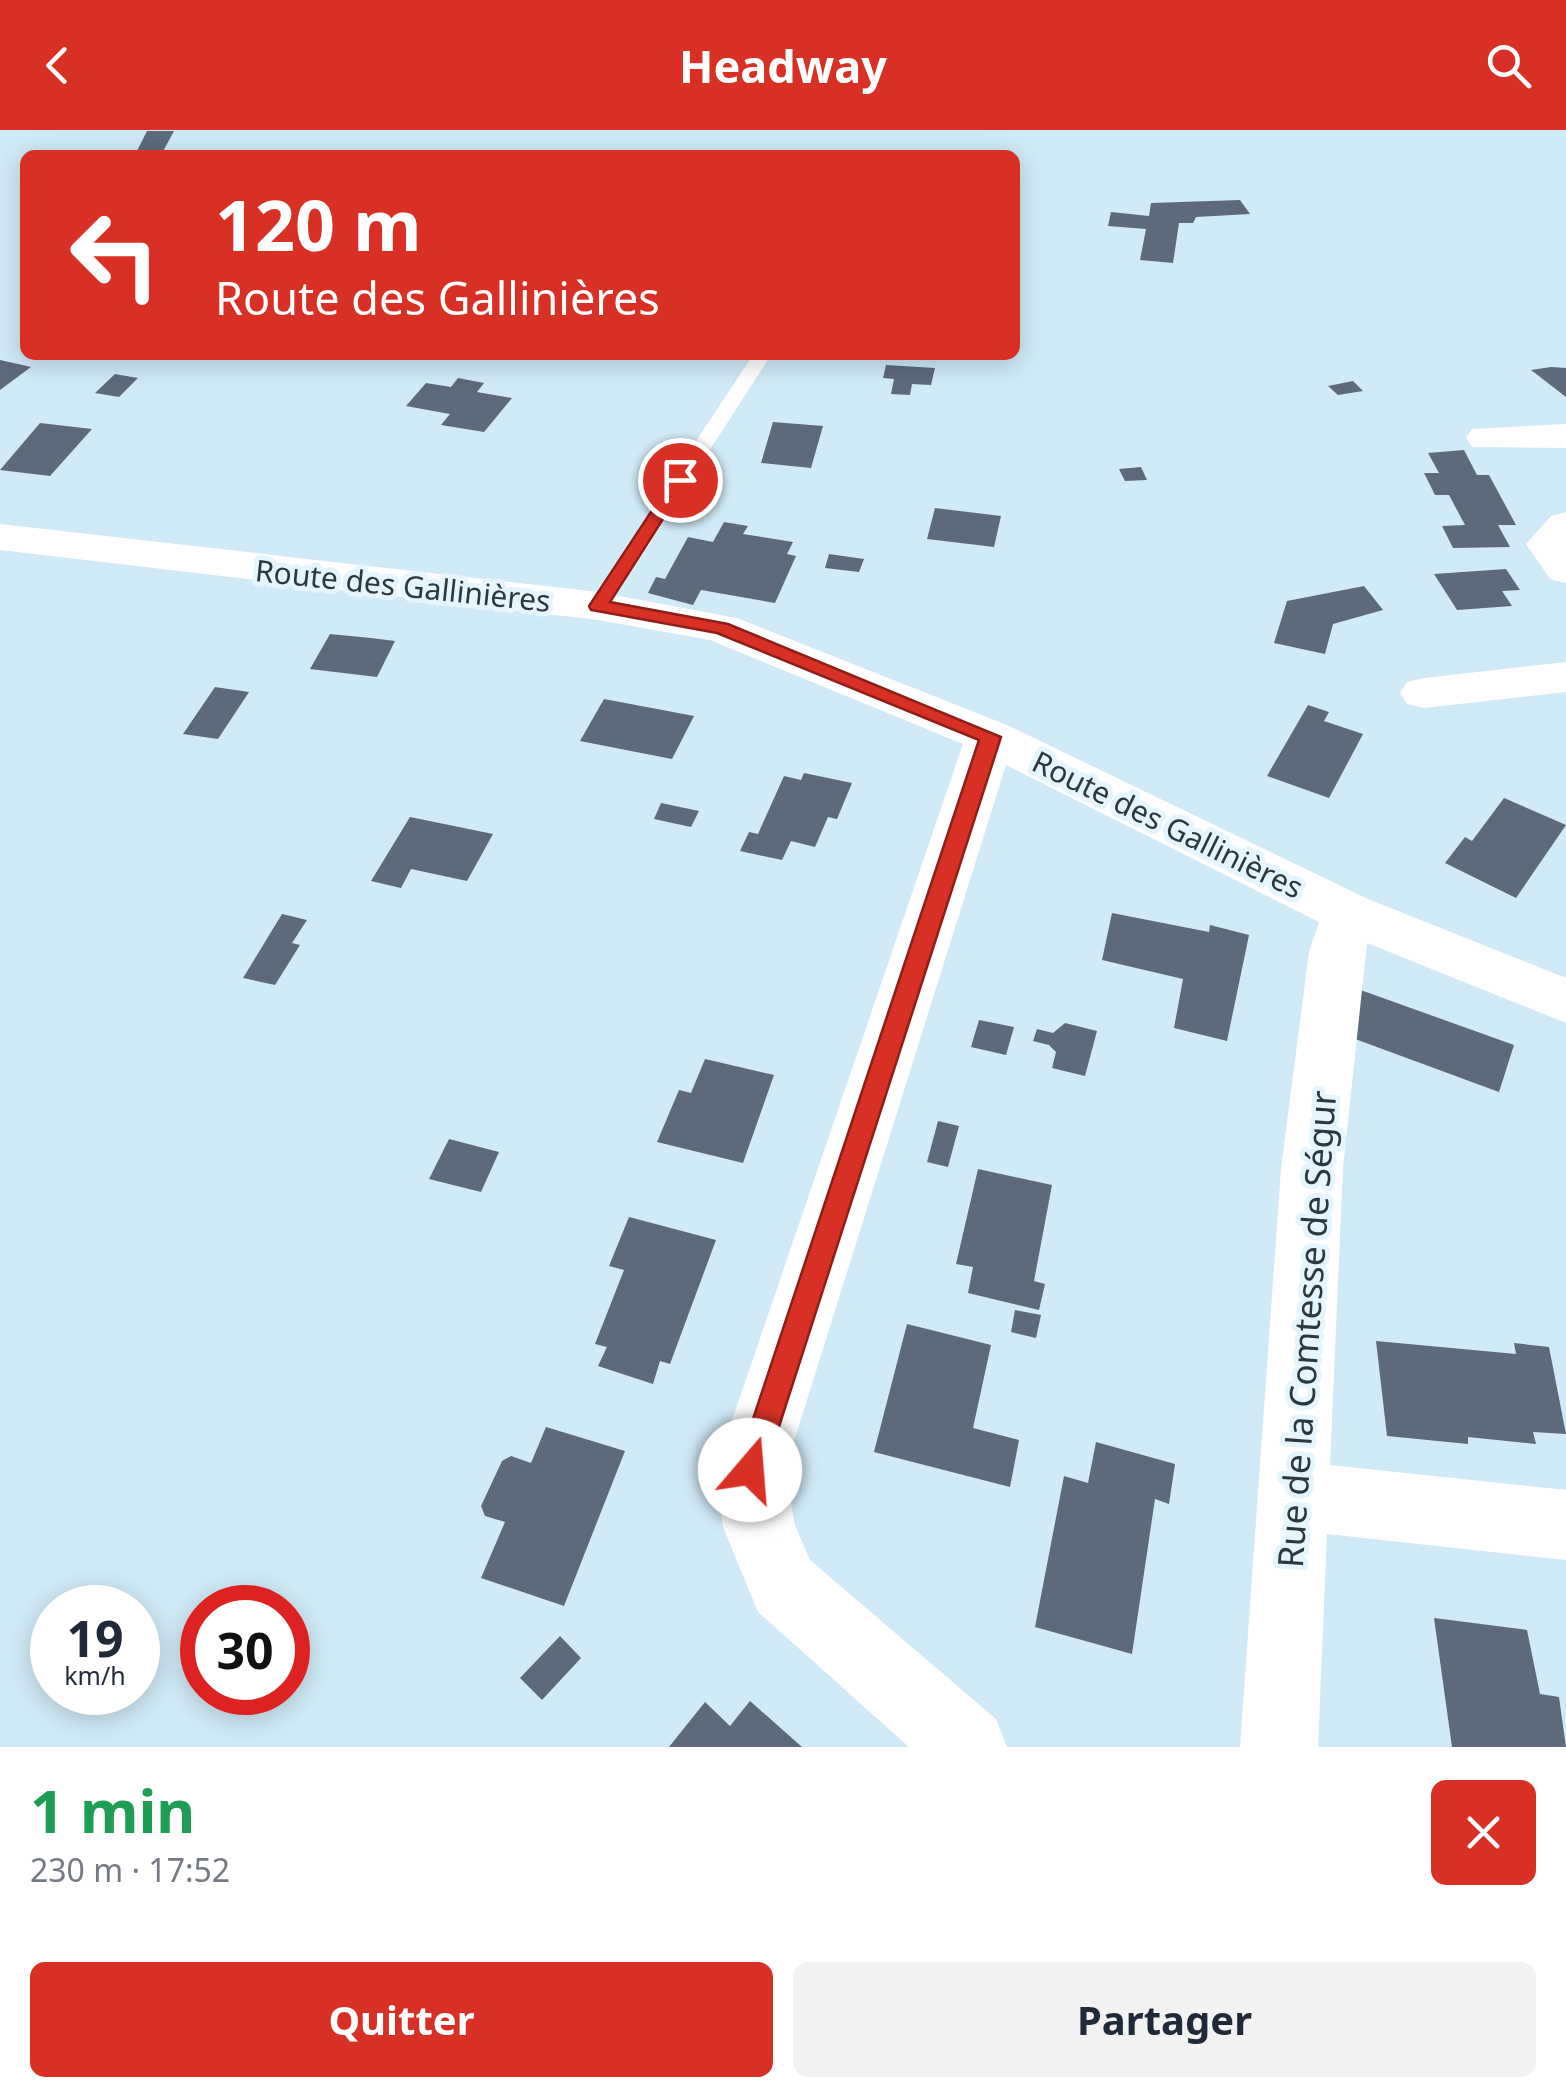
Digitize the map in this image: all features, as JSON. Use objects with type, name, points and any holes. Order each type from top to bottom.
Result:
[{"type":"street","points":[[1486,438],[1566,436]]},
{"type":"street","points":[[1566,525],[1548,544],[1566,570]]},
{"type":"street","name":"Route des Gallinières","points":[[0,537],[346,580],[598,606],[721,628],[990,737],[1350,912],[1566,1000]]},
{"type":"street","points":[[1424,693],[1566,676]]},
{"type":"street","points":[[968,1747],[784,1586],[759,1527],[750,1470],[990,737]]},
{"type":"street","name":"Rue de la Comtesse de Ségur","points":[[1280,1747],[1312,1168],[1337,952],[1350,912]]},
{"type":"street","points":[[1295,1496],[1566,1525]]},
{"type":"lane","points":[[598,606],[759,360]]},
{"type":"building","points":[[147,131],[174,131],[164,150],[138,150]]},
{"type":"building","points":[[1240,200],[1250,214],[1196,217],[1193,223],[1179,223],[1173,263],[1140,260],[1146,229],[1108,226],[1111,212],[1149,216],[1151,203]]},
{"type":"building","points":[[0,360],[31,367],[0,390]]},
{"type":"building","points":[[886,365],[935,368],[931,385],[912,384],[910,395],[891,394],[894,379],[883,378]]},
{"type":"building","points":[[1566,368],[1566,397],[1531,370]]},
{"type":"building","points":[[115,374],[138,378],[119,397],[95,393]]},
{"type":"building","points":[[458,378],[484,383],[477,392],[512,398],[484,432],[441,425],[450,414],[406,406],[426,383],[451,387]]},
{"type":"building","points":[[1353,381],[1363,391],[1338,395],[1328,386]]},
{"type":"building","points":[[773,422],[823,426],[811,468],[761,463]]},
{"type":"building","points":[[40,423],[92,429],[50,476],[0,470]]},
{"type":"building","points":[[1464,450],[1477,475],[1489,475],[1516,525],[1498,525],[1510,547],[1453,548],[1442,526],[1465,525],[1449,495],[1435,495],[1424,473],[1439,473],[1428,453]]},
{"type":"building","points":[[1141,467],[1147,480],[1125,481],[1119,469]]},
{"type":"building","points":[[935,508],[1001,516],[994,547],[927,539]]},
{"type":"building","points":[[724,522],[748,526],[743,534],[793,542],[787,554],[796,556],[775,603],[701,590],[693,605],[648,593],[656,577],[665,579],[688,537],[713,542]]},
{"type":"building","points":[[829,554],[864,559],[859,572],[825,568]]},
{"type":"building","points":[[1506,569],[1520,590],[1502,591],[1512,606],[1457,610],[1434,574]]},
{"type":"building","points":[[1364,586],[1383,610],[1333,624],[1325,654],[1274,643],[1287,601]]},
{"type":"building","points":[[330,634],[395,641],[377,677],[310,669]]},
{"type":"building","points":[[215,687],[249,692],[218,739],[183,734]]},
{"type":"building","points":[[604,699],[694,716],[672,759],[580,741]]},
{"type":"building","points":[[1308,705],[1329,712],[1324,721],[1363,734],[1329,798],[1267,776]]},
{"type":"building","points":[[804,773],[852,783],[837,819],[828,817],[815,847],[791,841],[782,860],[740,851],[749,832],[758,834],[784,776],[801,780]]},
{"type":"building","points":[[1504,798],[1566,825],[1516,898],[1445,863],[1465,837],[1472,841]]},
{"type":"building","points":[[661,803],[699,811],[691,827],[654,819]]},
{"type":"building","points":[[410,817],[493,834],[467,881],[411,869],[401,888],[371,881]]},
{"type":"building","points":[[1112,913],[1209,932],[1210,925],[1249,935],[1227,1041],[1174,1028],[1183,979],[1102,960]]},
{"type":"building","points":[[282,914],[307,920],[292,943],[300,945],[275,985],[243,978]]},
{"type":"building","points":[[1355,988],[1514,1045],[1499,1092],[1347,1036]]},
{"type":"building","points":[[979,1020],[1014,1027],[1006,1055],[971,1047]]},
{"type":"building","points":[[1065,1023],[1097,1031],[1085,1076],[1052,1068],[1056,1052],[1049,1045],[1033,1041],[1037,1029],[1053,1033]]},
{"type":"building","points":[[705,1059],[774,1075],[743,1163],[657,1142],[679,1090],[691,1093]]},
{"type":"building","points":[[938,1121],[959,1126],[948,1167],[927,1162]]},
{"type":"building","points":[[449,1139],[499,1152],[481,1192],[429,1179]]},
{"type":"building","points":[[978,1169],[1052,1185],[1034,1281],[1045,1284],[1039,1310],[968,1293],[973,1267],[956,1264]]},
{"type":"building","points":[[629,1217],[716,1240],[670,1364],[660,1361],[653,1384],[598,1366],[607,1347],[595,1344],[624,1270],[609,1266]]},
{"type":"building","points":[[1015,1310],[1041,1315],[1036,1338],[1011,1332]]},
{"type":"building","points":[[907,1324],[991,1345],[973,1428],[1019,1440],[1010,1487],[874,1452]]},
{"type":"building","points":[[1376,1341],[1516,1354],[1514,1343],[1549,1347],[1566,1434],[1533,1432],[1536,1444],[1468,1437],[1468,1444],[1387,1436]]},
{"type":"building","points":[[546,1427],[625,1451],[564,1606],[481,1578],[505,1522],[485,1516],[481,1506],[502,1461],[511,1456],[531,1463]]},
{"type":"building","points":[[1096,1442],[1175,1464],[1169,1504],[1155,1499],[1132,1654],[1035,1627],[1064,1476],[1088,1483]]},
{"type":"building","points":[[1434,1618],[1527,1630],[1540,1694],[1559,1697],[1566,1747],[1452,1747]]},
{"type":"building","points":[[560,1636],[581,1658],[542,1700],[520,1678]]},
{"type":"building","points":[[750,1701],[802,1747],[669,1747],[705,1702],[730,1726]]},
{"type":"route","points":[[680,480],[598,606],[721,628],[990,737],[750,1470]]}]
